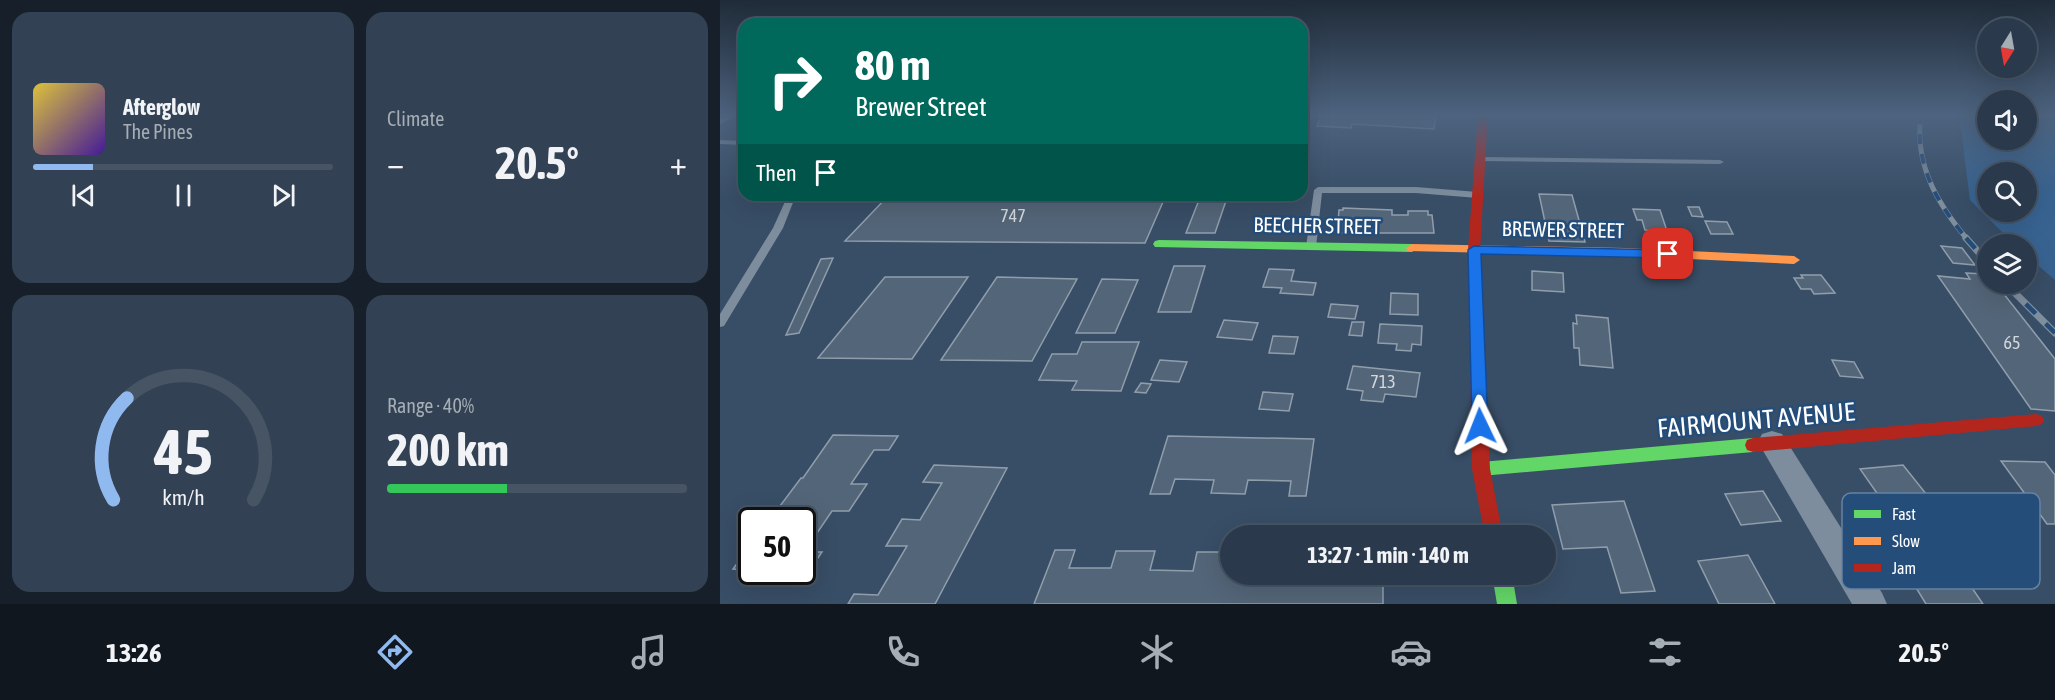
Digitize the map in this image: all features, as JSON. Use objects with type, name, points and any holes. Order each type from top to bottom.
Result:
[{"type":"street","points":[[1482,142],[1474,250],[1481,469],[1492,525]]},
{"type":"street","name":"BEECHER STREET","points":[[1159,244],[1474,250]]},
{"type":"street","name":"BREWER STREET","points":[[1474,250],[1625,252],[1794,260]]},
{"type":"street","name":"FAIRMOUNT AVENUE","points":[[1481,469],[2036,420]]},
{"type":"street","points":[[1772,442],[1842,558]]},
{"type":"street","points":[[1504,585],[1507,604]]},
{"type":"street","points":[[1861,589],[1870,604]]},
{"type":"lane","points":[[1481,159],[1720,162]]},
{"type":"lane","points":[[1311,247],[1318,190],[1416,190],[1478,195]]},
{"type":"lane","points":[[720,323],[778,228],[789,201]]},
{"type":"shaded area","points":[[1963,142],[1977,142],[1977,150],[2037,150],[2037,142],[2055,142],[2055,280],[2037,265],[2037,234],[2004,234],[1992,222],[2037,222],[2037,162],[1977,162],[1977,207],[1970,200]]},
{"type":"building","points":[[1539,194],[1572,195],[1585,242],[1549,241]]},
{"type":"building","points":[[883,201],[1163,201],[1145,243],[845,241]]},
{"type":"building","points":[[1199,201],[1226,201],[1215,233],[1186,233]]},
{"type":"building","points":[[1688,207],[1699,207],[1703,217],[1692,216]]},
{"type":"building","points":[[1343,208],[1392,210],[1392,215],[1408,215],[1408,211],[1428,211],[1428,215],[1432,215],[1434,233],[1337,233],[1339,210]]},
{"type":"building","points":[[1633,209],[1660,210],[1667,231],[1645,230],[1642,220],[1637,220]]},
{"type":"building","points":[[1705,221],[1727,222],[1733,234],[1711,234]]},
{"type":"building","points":[[1941,246],[1962,248],[1975,265],[1953,263]]},
{"type":"building","points":[[833,258],[799,333],[786,335],[821,259]]},
{"type":"building","points":[[1174,266],[1205,266],[1191,312],[1158,312]]},
{"type":"building","points":[[1269,269],[1294,270],[1291,281],[1316,283],[1313,295],[1280,293],[1282,288],[1263,287]]},
{"type":"building","points":[[1532,271],[1563,273],[1564,292],[1532,290]]},
{"type":"building","points":[[1966,273],[1977,274],[1977,294],[2004,294],[2055,359],[2055,411],[2031,409],[1938,276],[1970,279]]},
{"type":"building","points":[[1801,275],[1821,275],[1835,293],[1814,294],[1811,289],[1801,289],[1794,278],[1803,278]]},
{"type":"building","points":[[885,277],[968,277],[912,359],[818,358]]},
{"type":"building","points":[[997,277],[1077,279],[1032,361],[941,360]]},
{"type":"building","points":[[1102,279],[1138,280],[1115,333],[1076,333]]},
{"type":"building","points":[[1391,293],[1418,294],[1418,315],[1390,314]]},
{"type":"building","points":[[1331,304],[1358,306],[1355,319],[1328,317]]},
{"type":"building","points":[[1576,315],[1608,318],[1613,368],[1580,365],[1579,348],[1574,348],[1573,323],[1577,324]]},
{"type":"building","points":[[1224,320],[1258,323],[1252,340],[1217,337]]},
{"type":"building","points":[[1352,322],[1364,322],[1362,336],[1349,335]]},
{"type":"building","points":[[1380,324],[1422,326],[1421,345],[1412,344],[1411,351],[1396,350],[1397,344],[1378,343]]},
{"type":"building","points":[[1273,336],[1298,337],[1294,354],[1269,353]]},
{"type":"building","points":[[1082,342],[1139,342],[1121,391],[1072,390],[1077,381],[1039,380],[1052,354],[1077,354]]},
{"type":"building","points":[[1160,360],[1187,362],[1179,382],[1151,380]]},
{"type":"building","points":[[1832,360],[1854,362],[1863,378],[1840,376]]},
{"type":"building","points":[[1353,366],[1420,373],[1416,397],[1385,394],[1383,402],[1361,400],[1363,391],[1347,389]]},
{"type":"building","points":[[1141,383],[1151,384],[1146,393],[1135,392]]},
{"type":"building","points":[[1263,392],[1293,394],[1289,411],[1259,409]]},
{"type":"building","points":[[833,435],[898,436],[889,450],[874,450],[851,484],[867,484],[849,511],[832,511],[816,534],[816,507],[779,507]]},
{"type":"building","points":[[1168,436],[1314,439],[1306,496],[1289,496],[1291,481],[1248,480],[1245,494],[1211,493],[1214,480],[1175,479],[1170,494],[1150,494]]},
{"type":"building","points":[[2001,461],[2045,462],[2055,475],[2055,524],[2047,524],[2040,514],[2040,493],[2024,493]]},
{"type":"building","points":[[934,465],[1007,468],[935,604],[848,604],[854,594],[878,595],[907,546],[886,546],[902,519],[920,520],[942,483],[923,482]]},
{"type":"building","points":[[1903,465],[1925,493],[1877,493],[1860,469]]},
{"type":"building","points":[[1763,491],[1781,521],[1741,525],[1725,494]]},
{"type":"building","points":[[1624,501],[1655,591],[1621,593],[1607,547],[1563,549],[1552,505]]},
{"type":"building","points":[[1055,550],[1075,550],[1069,568],[1111,568],[1116,551],[1155,551],[1150,570],[1193,571],[1197,552],[1220,552],[1220,585],[1383,585],[1383,604],[1034,604]]},
{"type":"building","points":[[816,552],[822,552],[816,561]]},
{"type":"building","points":[[1748,555],[1775,604],[1719,604],[1698,561]]},
{"type":"building","points":[[1917,589],[1973,589],[1983,604],[1926,604]]},
{"type":"railway","points":[[1921,142],[1924,165],[1937,196],[1967,239]]},
{"type":"railway","points":[[1966,238],[1977,250]]},
{"type":"railway","points":[[2016,294],[2055,333]]},
{"type":"traffic: fast","points":[[1159,244],[1412,248]]},
{"type":"traffic: fast","points":[[1481,469],[1753,445]]},
{"type":"traffic: fast","points":[[1504,585],[1507,604]]},
{"type":"traffic: slow","points":[[1412,248],[1625,252],[1794,260]]},
{"type":"traffic: jam","points":[[1481,142],[1474,250],[1481,469],[1492,525]]},
{"type":"traffic: jam","points":[[1753,445],[2036,420]]},
{"type":"route","points":[[1480,426],[1474,250],[1668,254]]}]
